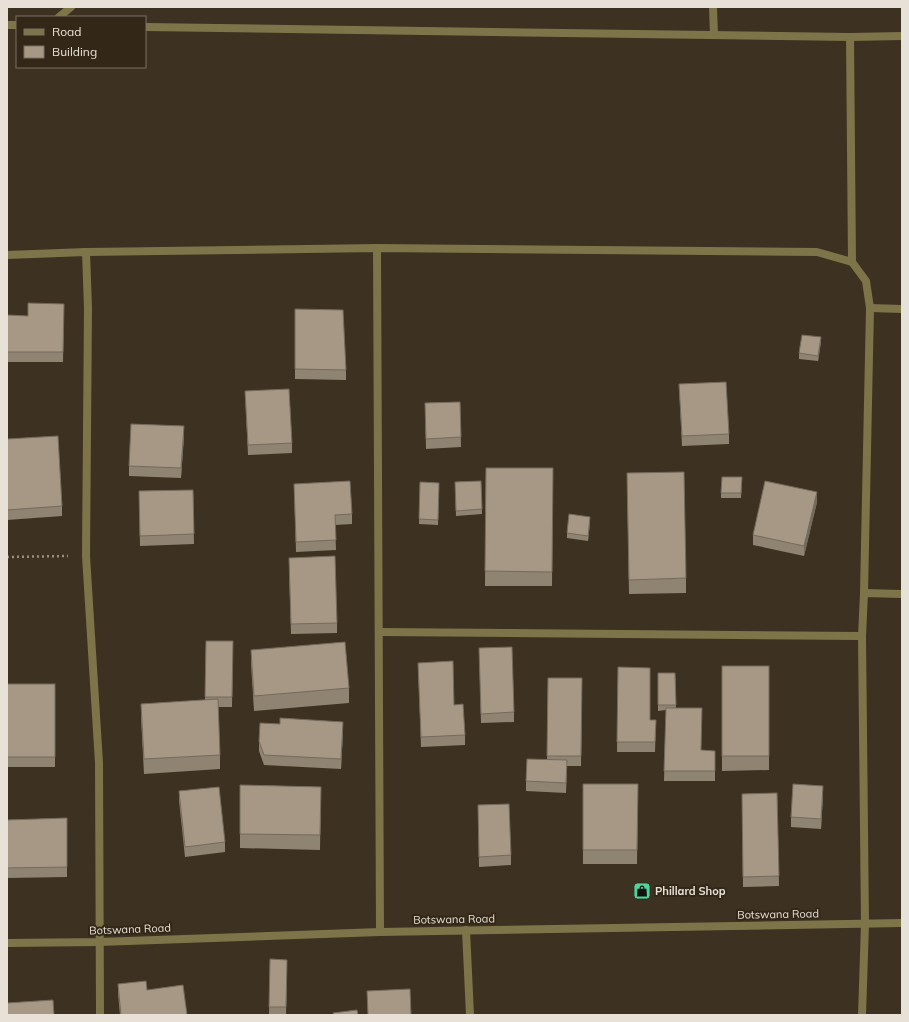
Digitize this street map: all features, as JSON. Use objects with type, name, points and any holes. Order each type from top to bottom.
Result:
[{"type":"street","points":[[60,16],[71,7]]},
{"type":"street","points":[[713,7],[714,35]]},
{"type":"street","points":[[146,27],[850,37],[902,36]]},
{"type":"street","points":[[850,37],[852,262],[866,281],[870,308],[862,636],[865,924],[862,1015]]},
{"type":"street","points":[[7,255],[86,252],[377,248],[817,252],[852,262]]},
{"type":"street","points":[[377,248],[380,932]]},
{"type":"street","points":[[86,252],[88,308],[86,556],[99,763],[100,1015]]},
{"type":"street","points":[[870,308],[902,308]]},
{"type":"street","points":[[864,593],[902,594]]},
{"type":"street","points":[[379,632],[862,636]]},
{"type":"street","name":"Botswana Road","points":[[7,943],[99,942],[466,930],[902,923]]},
{"type":"street","points":[[466,930],[470,1015]]},
{"type":"path","points":[[7,556],[86,556]]},
{"type":"building","points":[[28,303],[64,304],[63,352],[7,352],[7,315],[28,316]]},
{"type":"building","points":[[295,309],[343,310],[346,370],[295,369]]},
{"type":"building","points":[[802,335],[821,337],[818,356],[799,353]]},
{"type":"building","points":[[726,382],[729,434],[682,436],[679,384]]},
{"type":"building","points":[[289,389],[292,443],[248,445],[245,391]]},
{"type":"building","points":[[460,402],[461,437],[426,439],[425,403]]},
{"type":"building","points":[[131,424],[184,426],[181,468],[129,466]]},
{"type":"building","points":[[58,436],[62,506],[7,510],[7,439]]},
{"type":"building","points":[[486,468],[553,468],[552,572],[485,571]]},
{"type":"building","points":[[684,472],[686,578],[629,580],[627,473]]},
{"type":"building","points":[[722,477],[742,477],[741,493],[721,493]]},
{"type":"building","points":[[350,481],[352,514],[335,515],[336,540],[296,542],[294,484]]},
{"type":"building","points":[[481,481],[482,509],[456,511],[455,482]]},
{"type":"building","points":[[765,481],[817,492],[804,546],[753,535]]},
{"type":"building","points":[[420,482],[439,483],[438,520],[419,519]]},
{"type":"building","points":[[193,490],[194,534],[140,536],[139,491]]},
{"type":"building","points":[[569,514],[590,517],[588,536],[567,533]]},
{"type":"building","points":[[335,556],[337,623],[291,624],[289,558]]},
{"type":"building","points":[[206,641],[233,641],[232,697],[205,697]]},
{"type":"building","points":[[345,642],[349,688],[254,696],[251,650]]},
{"type":"building","points":[[512,647],[514,712],[481,714],[479,648]]},
{"type":"building","points":[[453,661],[454,705],[463,704],[465,735],[421,737],[418,663]]},
{"type":"building","points":[[722,666],[769,666],[769,756],[722,756]]},
{"type":"building","points":[[618,667],[650,668],[650,720],[656,720],[655,742],[617,742]]},
{"type":"building","points":[[658,673],[675,673],[676,705],[658,705]]},
{"type":"building","points":[[548,678],[582,678],[581,756],[547,756]]},
{"type":"building","points":[[7,684],[55,684],[55,757],[7,757]]},
{"type":"building","points":[[218,699],[220,755],[144,759],[141,704]]},
{"type":"building","points":[[666,708],[702,708],[701,750],[715,751],[715,771],[664,771]]},
{"type":"building","points":[[280,718],[343,722],[341,759],[264,755],[259,741],[260,723],[280,724]]},
{"type":"building","points":[[527,759],[567,760],[566,783],[526,781]]},
{"type":"building","points":[[583,784],[638,784],[637,850],[583,850]]},
{"type":"building","points":[[793,784],[823,786],[821,819],[791,817]]},
{"type":"building","points":[[240,785],[321,787],[320,835],[240,834]]},
{"type":"building","points":[[219,787],[225,842],[185,847],[179,791]]},
{"type":"building","points":[[777,793],[779,876],[743,877],[742,794]]},
{"type":"building","points":[[509,804],[511,855],[479,857],[478,805]]},
{"type":"building","points":[[67,818],[67,867],[7,868],[7,820]]},
{"type":"building","points":[[270,959],[287,960],[286,1007],[269,1007]]},
{"type":"building","points":[[146,981],[147,990],[183,985],[187,1015],[121,1015],[118,984]]},
{"type":"building","points":[[410,989],[411,1015],[368,1015],[367,991]]},
{"type":"building","points":[[53,1000],[54,1015],[7,1015],[7,1003]]},
{"type":"building","points":[[357,1010],[358,1015],[334,1015],[333,1013]]},
{"type":"place","name":"Phillard Shop","points":[[642,891]]}]
